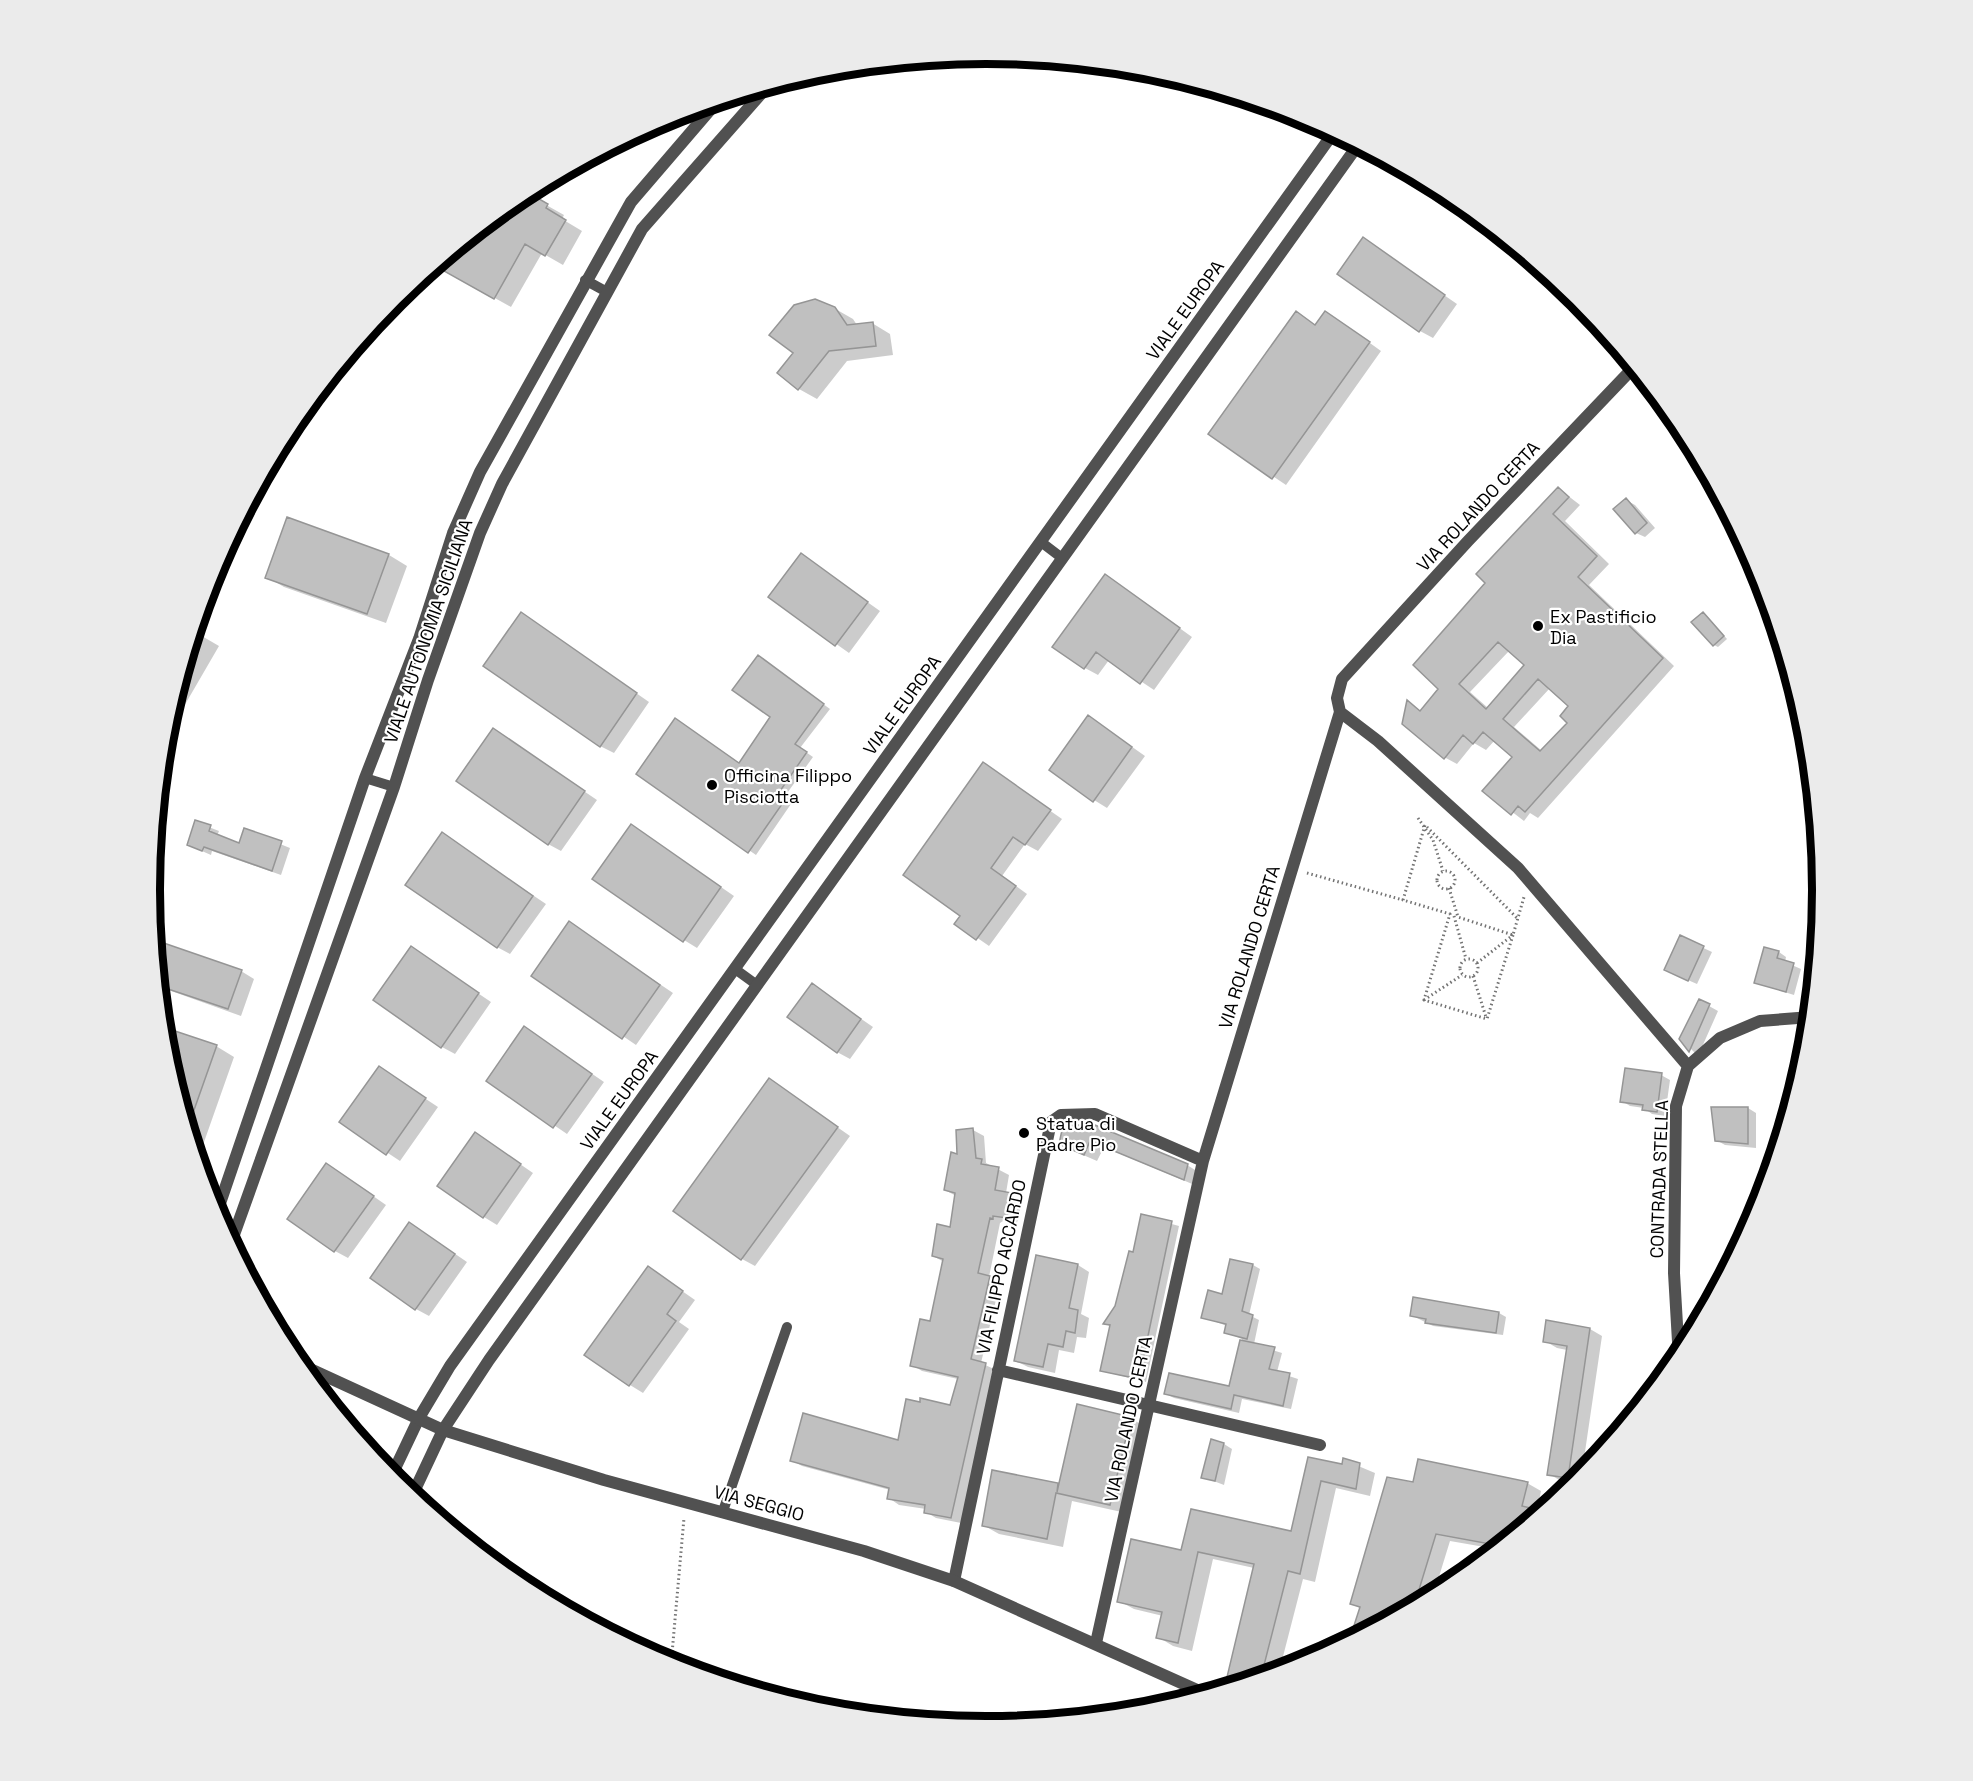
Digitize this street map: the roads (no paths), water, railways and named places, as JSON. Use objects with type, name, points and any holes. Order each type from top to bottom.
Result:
[{"type":"street","name":"VIALE AUTONOMIA SICILIANA","points":[[235,1232],[394,787],[428,680],[480,533],[502,484],[642,230],[758,97]]},
{"type":"street","name":"VIALE AUTONOMIA SICILIANA","points":[[221,1201],[365,778],[419,639],[453,533],[480,472],[630,202],[707,113]]},
{"type":"street","name":"VIALE EUROPA","points":[[395,1468],[419,1418],[450,1366],[735,969],[780,902],[821,850],[1329,139]]},
{"type":"street","points":[[416,1488],[443,1430],[496,1350],[1354,151]]},
{"type":"street","name":"VIA ROLANDO CERTA","points":[[1096,1643],[1203,1161],[1340,712],[1337,698],[1342,679],[1468,541],[1629,372]]},
{"type":"street","points":[[1340,712],[1378,741],[1510,860],[1688,1066],[1720,1038],[1760,1020],[1802,1017]]},
{"type":"street","name":"CONTRADA STELLA","points":[[1678,1341],[1674,1273],[1676,1106],[1688,1066]]},
{"type":"street","name":"VIA FILIPPO ACCARDO","points":[[954,1581],[1051,1122],[1061,1115],[1095,1114],[1203,1161]]},
{"type":"street","name":"VIA SEGGIO","points":[[315,1370],[443,1430],[604,1480],[864,1551],[954,1581],[1195,1689]]},
{"type":"street","points":[[998,1370],[1320,1445]]},
{"type":"lane","points":[[585,280],[607,292]]},
{"type":"lane","points":[[1041,542],[1062,558]]},
{"type":"lane","points":[[365,778],[394,787]]},
{"type":"lane","points":[[735,969],[757,986]]},
{"type":"lane","points":[[723,1511],[787,1327]]},
{"type":"place","name":"Ex Pastificio Dia","points":[[1538,626]]},
{"type":"place","name":"Officina Filippo Pisciotta","points":[[712,785]]},
{"type":"place","name":"Statua di Padre Pio","points":[[1024,1133]]}]
